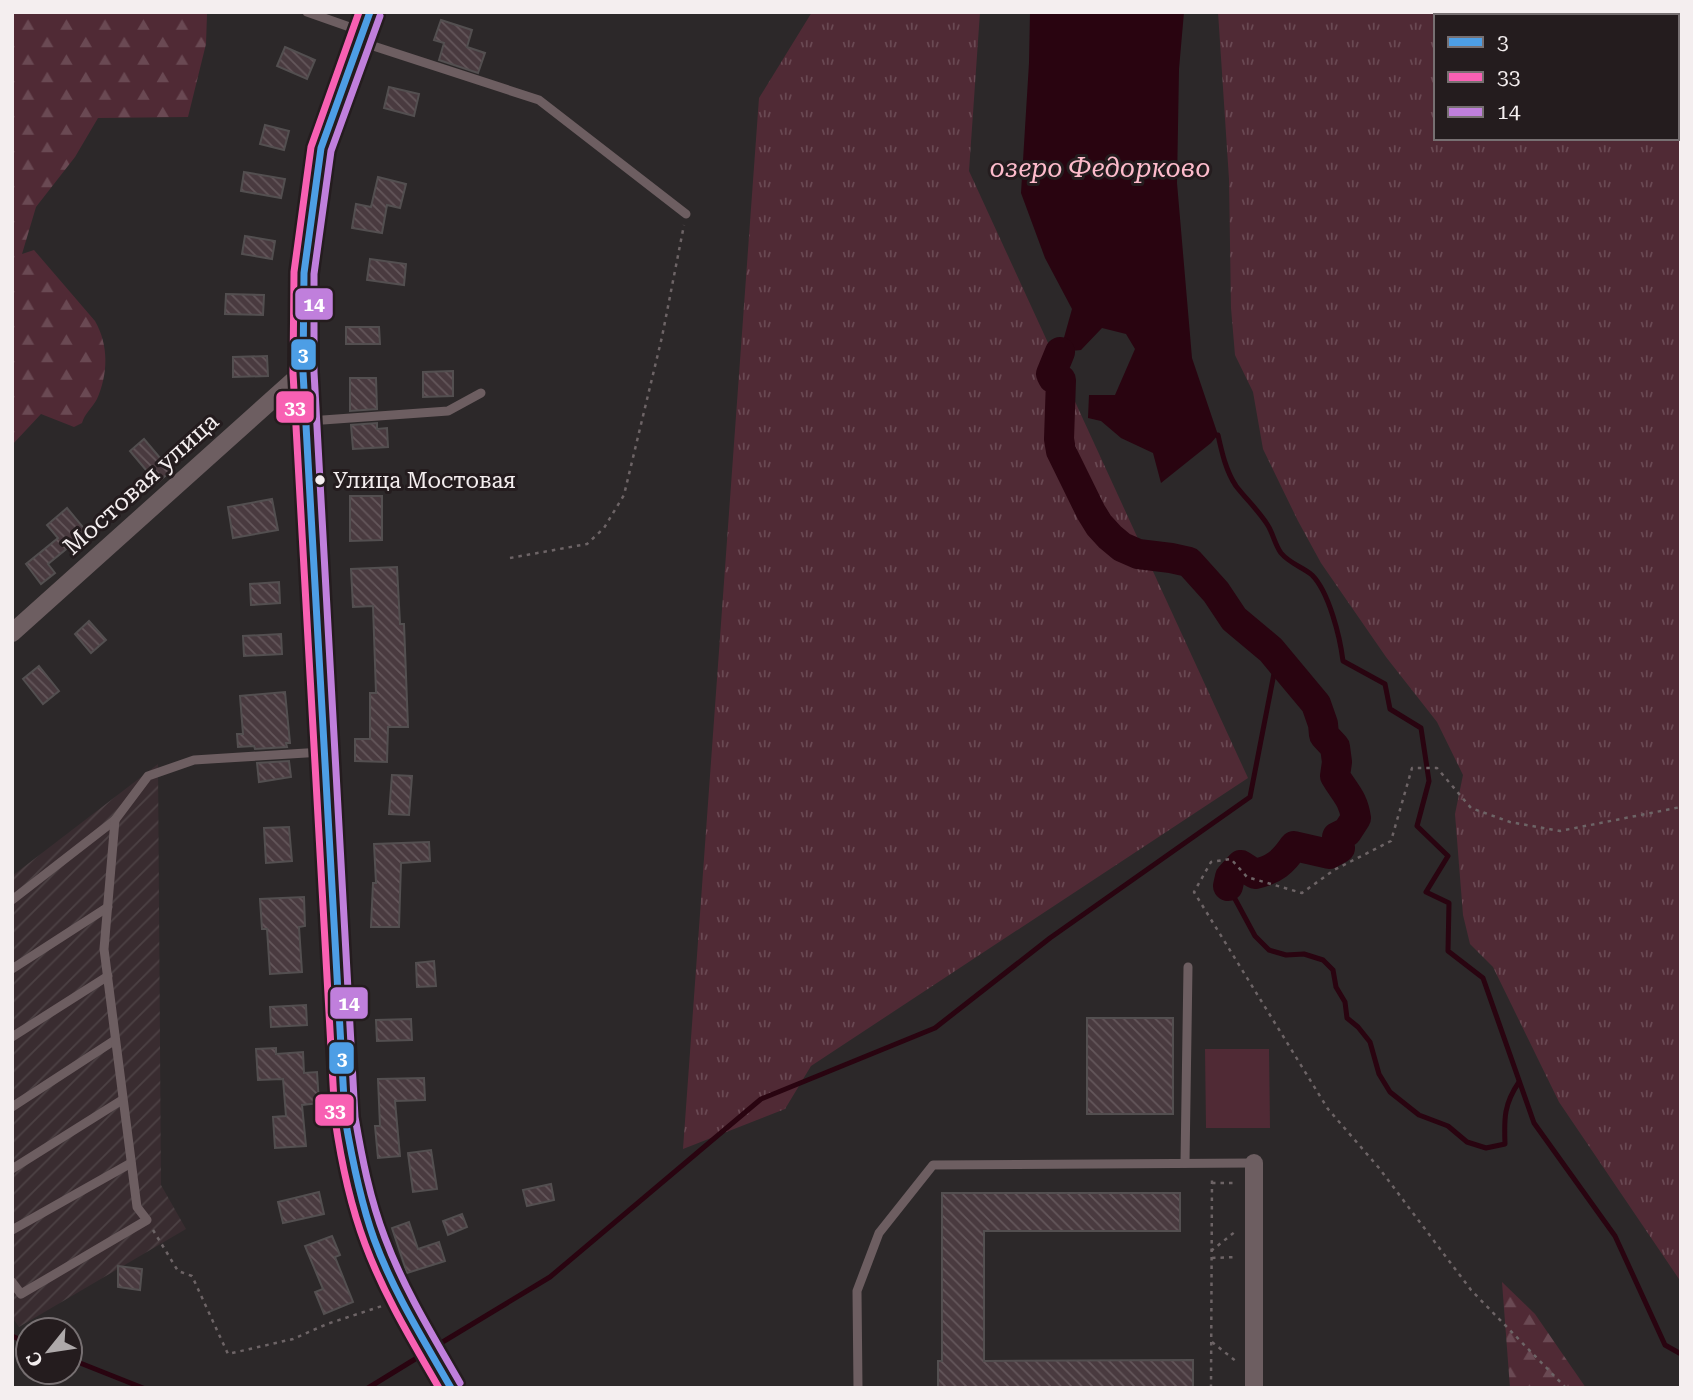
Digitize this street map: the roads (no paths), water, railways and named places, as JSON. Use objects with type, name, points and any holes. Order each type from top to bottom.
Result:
[{"type":"main road","points":[[364,29],[321,148],[304,273],[303,372],[345,1118],[358,1188],[375,1242],[402,1300],[451,1388]]},
{"type":"street","name":"Мостовая улица","points":[[12,633],[303,372]]},
{"type":"street","points":[[1254,1163],[1254,1388]]},
{"type":"lane","points":[[307,12],[364,29],[539,100],[686,214]]},
{"type":"lane","points":[[306,421],[448,411],[481,393]]},
{"type":"lane","points":[[12,900],[115,820],[148,776],[194,760],[323,752]]},
{"type":"lane","points":[[12,1282],[20,1294],[147,1220],[137,1207],[104,949],[115,820]]},
{"type":"lane","points":[[12,969],[108,907]]},
{"type":"lane","points":[[1185,1163],[1188,967]]},
{"type":"lane","points":[[12,1037],[108,976]]},
{"type":"lane","points":[[12,1107],[115,1040]]},
{"type":"lane","points":[[12,1169],[122,1100]]},
{"type":"lane","points":[[12,1230],[131,1163]]},
{"type":"lane","points":[[858,1388],[857,1291],[879,1233],[933,1165],[1254,1163]]},
{"type":"water","name":"озеро Федорково","points":[[1030,12],[1184,12],[1179,69],[1177,183],[1192,358],[1218,435],[1161,483],[1153,453],[1121,438],[1101,421],[1088,418],[1089,395],[1115,395],[1135,349],[1126,334],[1102,328],[1081,350],[1060,352],[1072,309],[1045,258],[1021,193]]},
{"type":"waterway","points":[[1060,352],[1051,374],[1053,378],[1061,380],[1061,451],[1099,525],[1122,547],[1138,554],[1189,562],[1216,592],[1234,619],[1271,650],[1316,704],[1324,735],[1335,747],[1335,776],[1351,800],[1356,818],[1347,832],[1337,837],[1340,848],[1329,854],[1294,846],[1278,865],[1268,870],[1255,874],[1241,865],[1230,877],[1228,886]]},
{"type":"waterway","points":[[1218,435],[1227,468],[1236,486],[1267,524],[1281,553],[1312,575],[1324,592],[1343,661],[1385,684],[1390,709],[1421,728],[1429,781],[1417,826],[1448,856],[1426,892],[1449,903],[1448,951],[1483,978],[1534,1123],[1615,1236],[1665,1345],[1681,1354]]},
{"type":"waterway","points":[[436,1346],[550,1277],[761,1099],[935,1028],[1050,938],[1250,797],[1277,658]]},
{"type":"waterway","points":[[1228,886],[1255,936],[1269,950],[1286,955],[1304,954],[1323,960],[1333,970],[1336,987],[1345,1002],[1347,1018],[1370,1042],[1379,1074],[1390,1092],[1419,1115],[1448,1126],[1467,1142],[1486,1148],[1505,1144],[1506,1112],[1510,1097],[1519,1082]]},
{"type":"waterway","points":[[368,1388],[425,1353]]},
{"type":"waterway","points":[[84,1365],[143,1388]]},
{"type":"place","name":"Улица Мостовая","points":[[320,480]]}]
